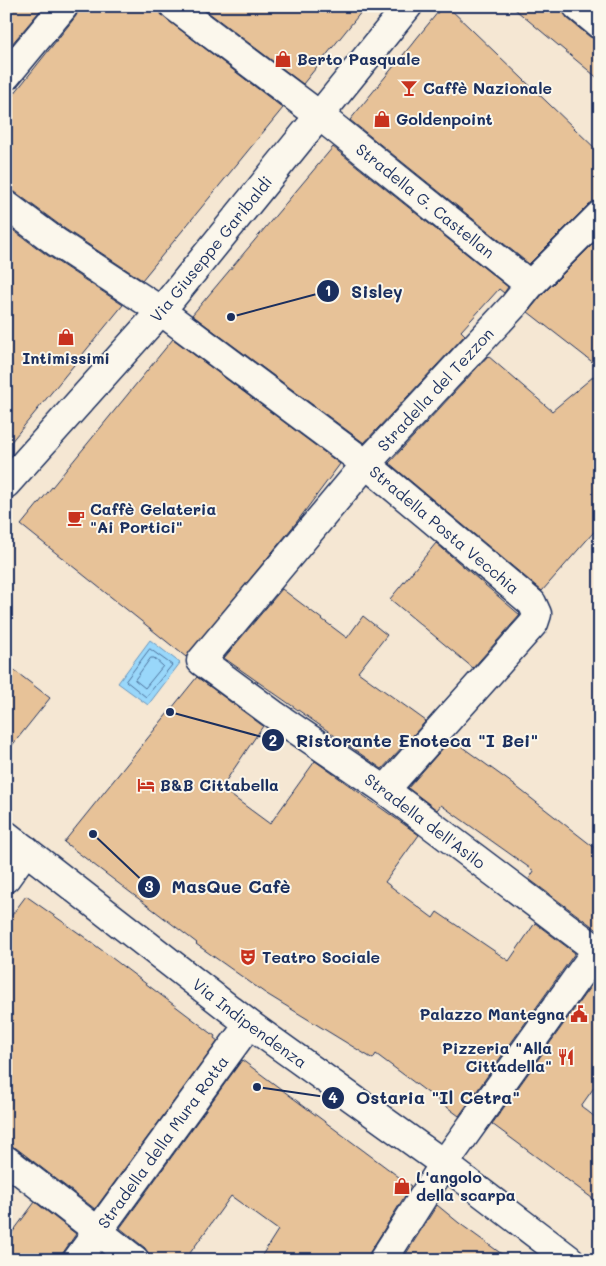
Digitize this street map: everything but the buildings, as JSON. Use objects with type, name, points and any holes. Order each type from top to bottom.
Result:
[{"type":"street","points":[[6,76],[64,6]]},
{"type":"street","name":"Stradella G. Castellan","points":[[174,6],[320,116],[530,285]]},
{"type":"street","name":"Via Giuseppe Garibaldi","points":[[6,484],[161,311],[408,6]]},
{"type":"street","points":[[578,6],[600,25]]},
{"type":"street","name":"Stradella Posta Vecchia","points":[[6,205],[56,242],[161,311],[366,464],[532,603],[537,614],[534,623],[385,790]]},
{"type":"street","name":"Stradella del Tezzon","points":[[201,661],[366,464],[514,305],[530,285],[600,214]]},
{"type":"street","name":"Stradella dell'Asilo","points":[[201,661],[273,714],[385,790],[597,950],[444,1164]]},
{"type":"street","points":[[6,878],[16,843]]},
{"type":"street","name":"Via Indipendenza","points":[[16,843],[249,1024],[444,1164],[570,1260]]},
{"type":"street","name":"Stradella della Mura Rotta","points":[[77,1260],[249,1024]]},
{"type":"street","points":[[6,1160],[135,1260]]},
{"type":"street","points":[[384,1260],[444,1164]]},
{"type":"water","points":[[150,640],[180,663],[148,705],[118,683]]},
{"type":"place","name":"Berto Pasquale","points":[[283,59]]},
{"type":"place","name":"Caffè Nazionale","points":[[409,88]]},
{"type":"place","name":"Goldenpoint","points":[[382,119]]},
{"type":"place","name":"Sisley","points":[[231,317]]},
{"type":"place","name":"Intimissimi","points":[[66,337]]},
{"type":"place","name":"Caffè Gelateria \"Ai Portici\"","points":[[76,518]]},
{"type":"place","name":"Ristorante Enoteca \"I Bei\"","points":[[170,712]]},
{"type":"place","name":"B&B Cittabella","points":[[146,785]]},
{"type":"place","name":"MasQue Cafè","points":[[93,834]]},
{"type":"place","name":"Teatro Sociale","points":[[248,957]]},
{"type":"place","name":"Palazzo Mantegna","points":[[579,1014]]},
{"type":"place","name":"Pizzeria \"Alla Cittadella\"","points":[[566,1057]]},
{"type":"place","name":"Ostaria \"Il Cetra\"","points":[[257,1087]]},
{"type":"place","name":"L'angolo della scarpa","points":[[402,1186]]}]
